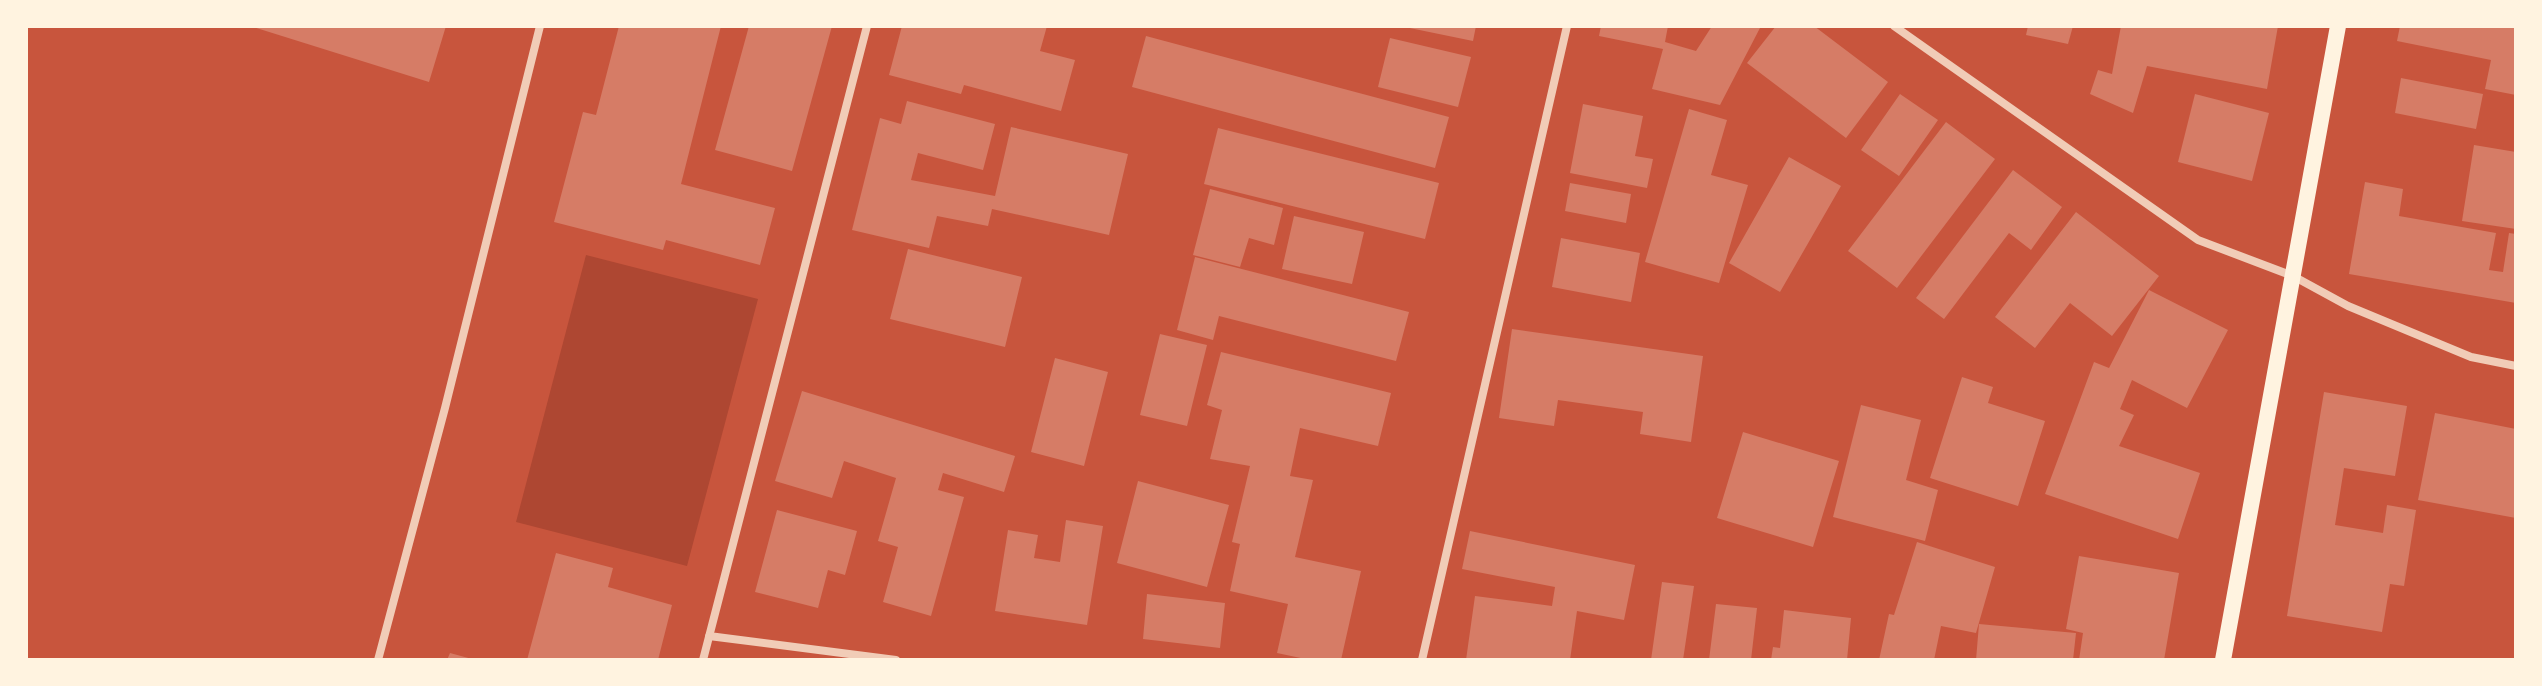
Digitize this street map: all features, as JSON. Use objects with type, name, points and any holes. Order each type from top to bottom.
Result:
[{"type":"main road","points":[[2223,660],[2338,26]]},
{"type":"street","points":[[378,660],[445,408],[540,26]]},
{"type":"street","points":[[703,660],[867,26]]},
{"type":"street","points":[[1422,660],[1567,26]]},
{"type":"street","points":[[1894,26],[2198,240],[2293,276],[2348,306],[2471,357],[2516,366]]},
{"type":"street","points":[[709,636],[896,660]]},
{"type":"shaded area","points":[[586,255],[758,299],[687,566],[516,522]]},
{"type":"building","points":[[250,26],[446,26],[429,82]]},
{"type":"building","points":[[619,26],[721,26],[681,184],[775,208],[760,265],[666,240],[663,250],[554,222],[583,112],[596,115]]},
{"type":"building","points":[[749,26],[832,26],[792,171],[715,150]]},
{"type":"building","points":[[902,26],[1047,26],[1040,51],[1075,60],[1061,111],[964,85],[961,94],[889,75]]},
{"type":"building","points":[[1400,26],[1476,26],[1473,41]]},
{"type":"building","points":[[1601,26],[1668,26],[1665,42],[1696,51],[1712,26],[1761,26],[1720,105],[1652,89],[1663,49],[1599,36]]},
{"type":"building","points":[[1776,26],[1814,26],[1888,82],[1846,138],[1747,63]]},
{"type":"building","points":[[2028,26],[2073,26],[2068,44],[2026,35]]},
{"type":"building","points":[[2121,26],[2278,26],[2267,89],[2147,66],[2133,113],[2090,94],[2098,70],[2112,74]]},
{"type":"building","points":[[2400,26],[2516,26],[2516,95],[2485,89],[2491,60],[2397,41]]},
{"type":"building","points":[[1146,36],[1449,117],[1435,168],[1132,87]]},
{"type":"building","points":[[1390,38],[1471,57],[1458,107],[1378,87]]},
{"type":"building","points":[[2401,78],[2483,94],[2476,129],[2395,113]]},
{"type":"building","points":[[1900,94],[1938,120],[1899,176],[1861,150]]},
{"type":"building","points":[[2195,94],[2269,113],[2252,181],[2178,162]]},
{"type":"building","points":[[907,101],[995,124],[983,170],[918,153],[911,180],[995,196],[1011,127],[1128,154],[1109,235],[992,209],[988,226],[937,216],[929,248],[852,230],[880,118],[901,124]]},
{"type":"building","points":[[1583,104],[1643,116],[1635,156],[1653,159],[1647,188],[1570,173]]},
{"type":"building","points":[[1689,109],[1727,120],[1711,175],[1748,185],[1719,283],[1645,262]]},
{"type":"building","points":[[1946,122],[1995,159],[1897,288],[1848,251]]},
{"type":"building","points":[[1218,128],[1439,183],[1425,239],[1204,184]]},
{"type":"building","points":[[2474,145],[2516,152],[2516,229],[2462,221]]},
{"type":"building","points":[[1789,157],[1841,186],[1780,292],[1729,263]]},
{"type":"building","points":[[2013,170],[2062,207],[2031,250],[2009,233],[1944,319],[1916,298]]},
{"type":"building","points":[[2365,182],[2403,189],[2399,216],[2496,233],[2489,270],[2503,272],[2509,233],[2516,234],[2516,303],[2349,274]]},
{"type":"building","points":[[1570,183],[1631,194],[1626,223],[1565,211]]},
{"type":"building","points":[[1210,189],[1283,208],[1274,245],[1249,238],[1240,267],[1193,255]]},
{"type":"building","points":[[2076,212],[2159,276],[2112,336],[2070,303],[2035,348],[1995,317]]},
{"type":"building","points":[[1294,216],[1364,232],[1352,284],[1282,269]]},
{"type":"building","points":[[1561,238],[1640,253],[1631,302],[1552,287]]},
{"type":"building","points":[[908,249],[1022,277],[1005,347],[890,319]]},
{"type":"building","points":[[1195,257],[1409,312],[1396,361],[1219,316],[1213,340],[1177,330]]},
{"type":"building","points":[[2149,290],[2228,330],[2187,408],[2132,380],[2120,409],[2134,415],[2119,446],[2200,473],[2178,539],[2045,494],[2094,362],[2109,368]]},
{"type":"building","points":[[1512,329],[1703,356],[1691,442],[1640,434],[1643,412],[1558,400],[1554,426],[1499,418]]},
{"type":"building","points":[[1160,334],[1207,345],[1187,426],[1140,415]]},
{"type":"building","points":[[1221,352],[1391,393],[1378,446],[1300,428],[1290,476],[1313,480],[1295,557],[1361,571],[1341,660],[1310,660],[1277,653],[1288,604],[1230,591],[1240,544],[1232,542],[1250,466],[1210,459],[1222,410],[1207,405]]},
{"type":"building","points":[[1055,358],[1108,372],[1084,466],[1031,452]]},
{"type":"building","points":[[1962,377],[1993,387],[1988,403],[2045,421],[2018,506],[1930,478]]},
{"type":"building","points":[[802,391],[1015,456],[1004,492],[943,473],[938,490],[964,497],[931,616],[883,602],[898,547],[878,541],[896,478],[844,461],[832,498],[775,481]]},
{"type":"building","points":[[2324,392],[2407,406],[2395,476],[2344,468],[2335,525],[2383,533],[2387,505],[2416,510],[2404,586],[2390,584],[2382,632],[2287,616]]},
{"type":"building","points":[[1861,405],[1921,420],[1906,480],[1938,490],[1925,541],[1833,517]]},
{"type":"building","points":[[2435,413],[2516,429],[2516,518],[2418,500]]},
{"type":"building","points":[[1743,432],[1839,461],[1813,547],[1717,518]]},
{"type":"building","points":[[1138,481],[1229,505],[1207,587],[1117,563]]},
{"type":"building","points":[[777,510],[857,531],[845,575],[828,570],[818,608],[755,592]]},
{"type":"building","points":[[1066,520],[1103,526],[1087,625],[995,611],[1008,530],[1038,535],[1034,558],[1060,562]]},
{"type":"building","points":[[1470,531],[1635,565],[1624,620],[1577,611],[1570,660],[1466,660],[1475,596],[1552,606],[1555,587],[1462,569]]},
{"type":"building","points":[[1917,542],[1995,567],[1976,633],[1941,626],[1934,660],[1879,660],[1889,614],[1894,615]]},
{"type":"building","points":[[556,553],[613,568],[608,587],[672,605],[658,660],[527,660]]},
{"type":"building","points":[[2079,556],[2179,573],[2164,660],[2079,660],[2083,633],[2066,629]]},
{"type":"building","points":[[1662,582],[1694,586],[1683,660],[1651,660]]},
{"type":"building","points":[[1147,594],[1225,603],[1220,648],[1143,639]]},
{"type":"building","points":[[1716,604],[1757,608],[1751,660],[1709,660]]},
{"type":"building","points":[[1784,610],[1851,618],[1847,660],[1771,660],[1773,647],[1780,648]]},
{"type":"building","points":[[1979,624],[2076,633],[2073,660],[1976,660]]},
{"type":"building","points":[[450,653],[472,659],[472,660],[447,660]]}]
